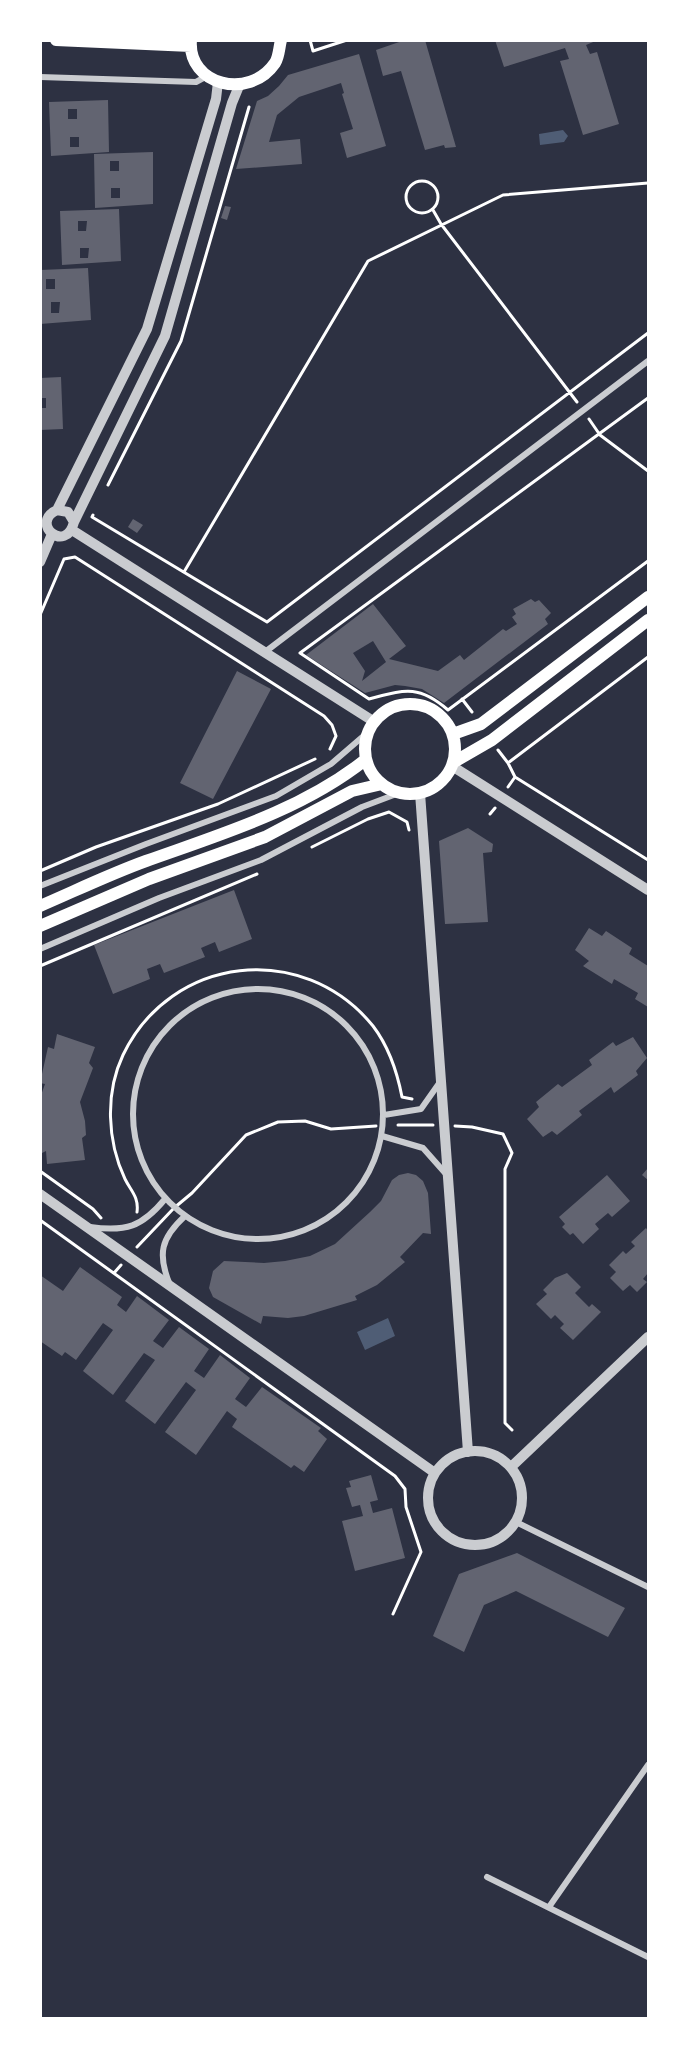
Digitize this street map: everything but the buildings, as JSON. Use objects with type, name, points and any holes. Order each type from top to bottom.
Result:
[{"type":"main road","points":[[56,40],[191,43],[196,63],[213,79],[239,86],[261,78],[276,62],[281,40]]},
{"type":"main road","points":[[453,734],[481,724],[648,597]]},
{"type":"main road","points":[[453,764],[455,745],[453,734],[439,714],[429,707],[417,704],[393,706],[382,713],[370,727],[364,746],[365,760],[372,774],[382,784],[399,793],[420,793],[439,783],[453,764],[492,740],[648,620]]},
{"type":"main road","points":[[40,906],[142,862],[256,821],[342,778],[365,760]]},
{"type":"main road","points":[[40,926],[149,879],[265,837],[352,791],[382,784]]},
{"type":"street","points":[[40,77],[196,82],[213,79],[216,99],[147,328],[49,512],[46,522],[48,529],[59,537],[66,536],[73,526],[165,336],[232,103],[239,86]]},
{"type":"street","points":[[265,652],[648,361]]},
{"type":"street","points":[[40,886],[126,851],[276,796],[332,764],[370,727],[265,652],[73,526],[68,512],[49,512]]},
{"type":"street","points":[[40,562],[52,534]]},
{"type":"street","points":[[453,764],[648,890]]},
{"type":"street","points":[[40,949],[159,898],[261,860],[362,807],[399,793]]},
{"type":"street","points":[[420,793],[468,1452]]},
{"type":"street","points":[[261,989],[293,994],[323,1007],[348,1027],[368,1053],[380,1083],[384,1125],[368,1176],[341,1208],[305,1230],[264,1239],[222,1234],[184,1216],[174,1208],[165,1199],[147,1172],[135,1142],[132,1110],[138,1078],[151,1048],[172,1023],[198,1004],[228,992],[261,989]]},
{"type":"street","points":[[384,1115],[421,1109],[442,1079]]},
{"type":"street","points":[[382,1136],[423,1148],[448,1177]]},
{"type":"street","points":[[40,1194],[435,1473]]},
{"type":"street","points":[[87,1227],[107,1229],[131,1227],[151,1216],[165,1199]]},
{"type":"street","points":[[170,1285],[162,1253],[170,1230],[184,1216]]},
{"type":"street","points":[[511,1467],[648,1337]]},
{"type":"street","points":[[468,1452],[484,1452],[498,1457],[511,1467],[519,1480],[522,1508],[516,1522],[507,1533],[487,1543],[465,1544],[451,1538],[440,1529],[430,1509],[429,1487],[435,1473],[449,1459],[468,1452]]},
{"type":"street","points":[[516,1522],[648,1587]]},
{"type":"street","points":[[549,1908],[648,1765]]},
{"type":"street","points":[[487,1877],[648,1957]]},
{"type":"path","points":[[310,40],[313,51],[347,40]]},
{"type":"path","points":[[104,493],[181,341],[249,107]]},
{"type":"path","points":[[421,181],[431,183],[435,187],[438,201],[433,210],[422,213],[408,206],[406,195],[411,185],[421,181]]},
{"type":"path","points":[[184,572],[368,261],[503,195],[648,183]]},
{"type":"path","points":[[433,210],[441,224],[570,391],[600,435],[648,471]]},
{"type":"path","points":[[96,510],[92,517],[267,622],[648,333]]},
{"type":"path","points":[[648,398],[300,653],[369,699],[397,690],[415,691],[429,696],[448,710],[648,561]]},
{"type":"path","points":[[40,615],[64,559],[75,557],[324,716],[332,725],[336,736],[332,748],[324,755],[275,780],[218,804],[96,847],[40,871]]},
{"type":"path","points":[[508,763],[648,657]]},
{"type":"path","points":[[515,777],[648,860]]},
{"type":"path","points":[[308,849],[368,819],[389,812],[407,822],[410,838]]},
{"type":"path","points":[[40,966],[258,874]]},
{"type":"path","points":[[136,1216],[138,1201],[125,1179],[116,1156],[111,1131],[110,1106],[114,1080],[122,1056],[150,1014],[169,997],[191,984],[215,975],[248,969],[265,969],[290,973],[337,992],[357,1008],[374,1027],[397,1072],[402,1097],[416,1100]]},
{"type":"path","points":[[114,1273],[174,1208],[192,1193],[246,1136],[278,1122],[305,1121],[331,1129],[384,1125],[472,1127],[503,1134],[512,1154],[505,1169],[505,1423],[512,1430]]},
{"type":"path","points":[[40,1171],[93,1209],[104,1221]]},
{"type":"path","points":[[40,1220],[396,1476],[405,1489],[406,1507],[421,1552],[393,1614]]},
{"type":"water","points":[[563,130],[568,136],[564,142],[540,145],[539,134]]},
{"type":"water","points":[[388,1318],[395,1336],[365,1350],[357,1332]]}]
